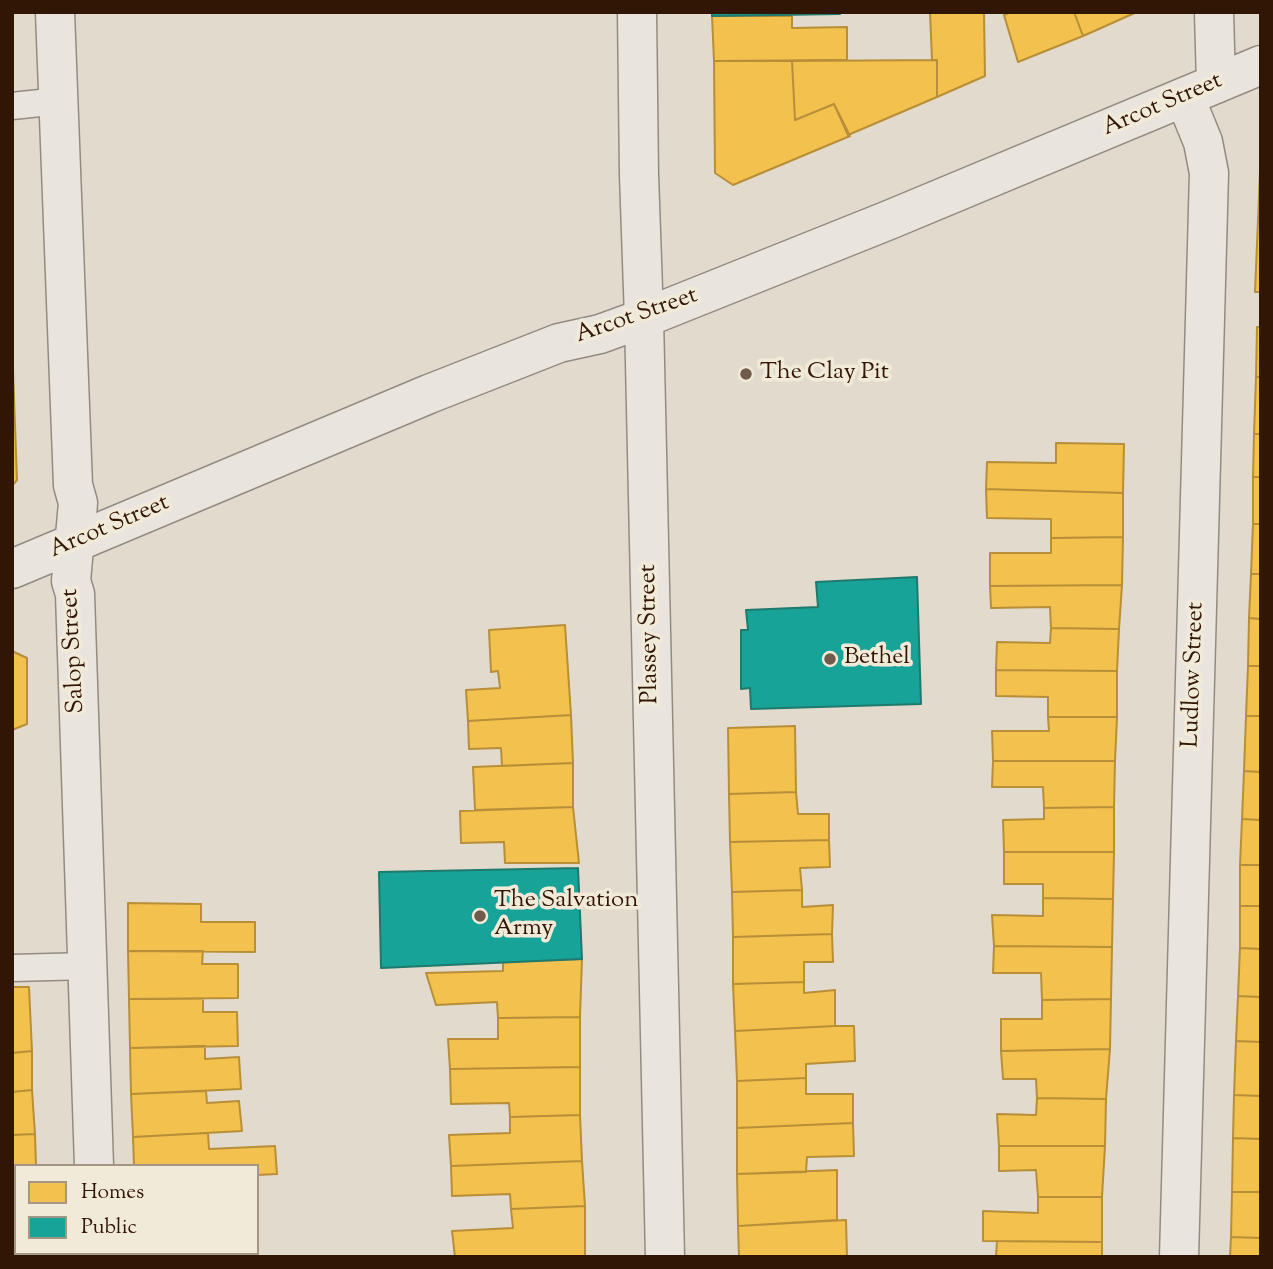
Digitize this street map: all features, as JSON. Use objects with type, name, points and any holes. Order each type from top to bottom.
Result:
[{"type":"street","name":"Salop Street","points":[[55,12],[73,485],[78,503],[71,580],[75,594],[94,1164]]},
{"type":"street","name":"Plassey Street","points":[[637,12],[665,1257]]},
{"type":"street","name":"Ludlow Street","points":[[1179,1257],[1209,173],[1203,142],[1200,91],[1214,12]]},
{"type":"street","name":"Arcot Street","points":[[12,569],[429,394],[559,343],[600,334],[877,225],[1261,65]]},
{"type":"lane","points":[[12,106],[59,101]]},
{"type":"lane","points":[[12,968],[89,966]]},
{"type":"building: Homes","points":[[930,12],[984,12],[985,76],[937,97],[937,60],[932,60]]},
{"type":"building: Homes","points":[[1011,12],[1074,12],[1083,36],[1018,62],[1004,15]]},
{"type":"building: Homes","points":[[1074,12],[1137,12],[1083,36]]},
{"type":"building: Homes","points":[[712,16],[792,16],[792,28],[847,27],[847,60],[714,61]]},
{"type":"building: Homes","points":[[937,60],[937,97],[848,135],[834,104],[795,120],[792,61]]},
{"type":"building: Homes","points":[[714,61],[792,61],[795,120],[834,104],[850,136],[733,185],[715,173]]},
{"type":"building: Homes","points":[[1261,148],[1261,292],[1255,292]]},
{"type":"building: Homes","points":[[1257,327],[1261,327],[1261,377],[1256,377]]},
{"type":"building: Homes","points":[[12,342],[17,480],[12,486]]},
{"type":"building: Homes","points":[[1256,377],[1261,377],[1261,434],[1254,434]]},
{"type":"building: Homes","points":[[1254,434],[1261,434],[1261,477],[1253,477]]},
{"type":"building: Homes","points":[[1056,443],[1124,444],[1123,493],[986,489],[987,462],[1056,463]]},
{"type":"building: Homes","points":[[1253,477],[1261,477],[1261,524],[1253,524]]},
{"type":"building: Homes","points":[[986,489],[1123,493],[1123,537],[1051,538],[1051,519],[987,518]]},
{"type":"building: Homes","points":[[1253,524],[1261,524],[1261,574],[1251,574]]},
{"type":"building: Homes","points":[[1123,537],[1122,585],[990,586],[990,553],[1051,553],[1051,538]]},
{"type":"building: Homes","points":[[1251,574],[1261,574],[1261,619],[1249,618]]},
{"type":"building: Homes","points":[[1122,585],[1119,629],[1051,628],[1050,607],[991,608],[990,586]]},
{"type":"building: Homes","points":[[1249,618],[1261,619],[1261,666],[1248,666]]},
{"type":"building: Homes","points":[[565,625],[571,715],[468,721],[466,690],[500,688],[498,671],[491,672],[489,630]]},
{"type":"building: Homes","points":[[1051,628],[1119,629],[1117,671],[996,670],[997,642],[1050,643]]},
{"type":"building: Homes","points":[[12,651],[27,658],[27,724],[12,730]]},
{"type":"building: Homes","points":[[1248,666],[1261,666],[1261,716],[1246,716]]},
{"type":"building: Homes","points":[[996,670],[1117,671],[1117,717],[1048,717],[1048,697],[996,696]]},
{"type":"building: Homes","points":[[571,715],[573,763],[502,766],[501,748],[469,749],[468,721]]},
{"type":"building: Homes","points":[[1246,716],[1261,716],[1261,772],[1244,771]]},
{"type":"building: Homes","points":[[1048,717],[1117,717],[1115,761],[993,761],[992,731],[1049,731]]},
{"type":"building: Homes","points":[[795,726],[796,792],[729,794],[728,728]]},
{"type":"building: Homes","points":[[993,761],[1115,761],[1114,807],[1044,808],[1043,787],[992,787]]},
{"type":"building: Homes","points":[[573,763],[573,807],[475,810],[473,767]]},
{"type":"building: Homes","points":[[1244,771],[1261,772],[1261,820],[1242,819]]},
{"type":"building: Homes","points":[[796,792],[798,814],[829,814],[829,840],[730,842],[729,794]]},
{"type":"building: Homes","points":[[573,807],[579,863],[505,863],[504,842],[461,843],[460,811]]},
{"type":"building: Homes","points":[[1114,807],[1114,852],[1004,852],[1003,820],[1044,819],[1044,808]]},
{"type":"building: Homes","points":[[1242,819],[1261,820],[1261,865],[1240,865]]},
{"type":"building: Homes","points":[[829,840],[830,867],[800,868],[802,890],[732,892],[730,842]]},
{"type":"building: Homes","points":[[1004,852],[1114,852],[1113,899],[1043,898],[1043,884],[1004,884]]},
{"type":"building: Homes","points":[[1240,865],[1261,865],[1261,906],[1240,906]]},
{"type":"building: Homes","points":[[802,890],[802,907],[833,905],[832,934],[733,937],[732,892]]},
{"type":"building: Homes","points":[[1043,898],[1113,899],[1112,947],[994,946],[992,915],[1043,916]]},
{"type":"building: Homes","points":[[128,903],[201,904],[201,922],[255,922],[255,952],[128,951]]},
{"type":"building: Homes","points":[[1240,906],[1261,906],[1261,949],[1240,948]]},
{"type":"building: Homes","points":[[832,934],[833,962],[804,962],[804,982],[733,984],[733,937]]},
{"type":"building: Homes","points":[[994,946],[1112,947],[1111,999],[1042,1000],[1041,973],[993,973]]},
{"type":"building: Homes","points":[[1240,948],[1261,949],[1261,997],[1238,996]]},
{"type":"building: Homes","points":[[128,951],[203,951],[202,964],[238,964],[238,998],[129,999]]},
{"type":"building: Homes","points":[[582,959],[580,1017],[498,1018],[497,1002],[436,1005],[426,973],[503,971],[503,962]]},
{"type":"building: Homes","points":[[804,982],[804,993],[835,990],[835,1026],[735,1031],[733,984]]},
{"type":"building: Homes","points":[[12,987],[29,987],[32,1051],[12,1053]]},
{"type":"building: Homes","points":[[1238,996],[1261,997],[1261,1042],[1236,1041]]},
{"type":"building: Homes","points":[[129,999],[203,999],[203,1012],[237,1012],[238,1046],[130,1048]]},
{"type":"building: Homes","points":[[1111,999],[1110,1049],[1001,1051],[1001,1019],[1042,1019],[1042,1000]]},
{"type":"building: Homes","points":[[580,1017],[580,1067],[450,1069],[448,1039],[498,1039],[498,1018]]},
{"type":"building: Homes","points":[[854,1026],[855,1061],[806,1064],[806,1078],[737,1081],[735,1031]]},
{"type":"building: Homes","points":[[1236,1041],[1261,1042],[1261,1096],[1234,1095]]},
{"type":"building: Homes","points":[[205,1046],[205,1059],[239,1057],[241,1089],[131,1094],[130,1048]]},
{"type":"building: Homes","points":[[1110,1049],[1106,1099],[1037,1098],[1036,1079],[1003,1079],[1001,1051]]},
{"type":"building: Homes","points":[[32,1051],[32,1090],[12,1092],[12,1053]]},
{"type":"building: Homes","points":[[580,1067],[580,1115],[510,1117],[509,1103],[451,1104],[450,1069]]},
{"type":"building: Homes","points":[[806,1078],[806,1094],[853,1094],[853,1123],[737,1128],[737,1081]]},
{"type":"building: Homes","points":[[32,1090],[35,1134],[12,1135],[12,1092]]},
{"type":"building: Homes","points":[[206,1091],[207,1103],[239,1101],[242,1131],[133,1137],[131,1094]]},
{"type":"building: Homes","points":[[1234,1095],[1261,1096],[1261,1139],[1233,1138]]},
{"type":"building: Homes","points":[[1037,1098],[1106,1099],[1105,1146],[999,1146],[997,1114],[1036,1115]]},
{"type":"building: Homes","points":[[580,1115],[582,1161],[451,1166],[449,1135],[510,1133],[510,1117]]},
{"type":"building: Homes","points":[[853,1123],[854,1156],[807,1157],[806,1172],[737,1174],[737,1128]]},
{"type":"building: Homes","points":[[208,1133],[209,1149],[275,1146],[277,1174],[259,1175],[259,1164],[134,1164],[133,1137]]},
{"type":"building: Homes","points":[[35,1134],[36,1164],[14,1164],[14,1183],[12,1183],[12,1135]]},
{"type":"building: Homes","points":[[1233,1138],[1261,1139],[1261,1192],[1232,1192]]},
{"type":"building: Homes","points":[[999,1146],[1105,1146],[1102,1197],[1038,1197],[1036,1170],[999,1171]]},
{"type":"building: Homes","points":[[582,1161],[585,1206],[511,1209],[510,1194],[452,1196],[451,1166]]},
{"type":"building: Homes","points":[[837,1170],[837,1220],[738,1226],[737,1174]]},
{"type":"building: Homes","points":[[12,1183],[14,1183],[14,1227]]},
{"type":"building: Homes","points":[[1232,1192],[1261,1192],[1261,1238],[1231,1237]]},
{"type":"building: Homes","points":[[1038,1197],[1102,1197],[1102,1242],[983,1241],[983,1211],[1038,1213]]},
{"type":"building: Homes","points":[[585,1206],[585,1256],[455,1257],[452,1231],[513,1228],[511,1209]]},
{"type":"building: Homes","points":[[846,1220],[847,1257],[739,1257],[738,1226]]},
{"type":"building: Homes","points":[[14,1227],[14,1255],[38,1257],[12,1257]]},
{"type":"building: Homes","points":[[1231,1237],[1261,1238],[1261,1257],[1230,1257]]},
{"type":"building: Homes","points":[[997,1241],[1102,1242],[1102,1257],[996,1257]]},
{"type":"building: Homes","points":[[136,1255],[245,1255],[245,1257]]},
{"type":"building: Public","points":[[712,12],[840,12],[840,14],[712,16]]},
{"type":"building: Public","name":"Bethel","points":[[917,577],[921,704],[751,709],[750,688],[741,689],[741,630],[748,630],[746,610],[818,607],[816,582]]},
{"type":"building: Public","name":"The Salvation Army","points":[[578,868],[582,959],[381,968],[379,872]]},
{"type":"place","name":"The Clay Pit","points":[[746,374]]},
{"type":"place","name":"Bethel","points":[[830,659]]},
{"type":"place","name":"The Salvation Army","points":[[480,916]]}]
